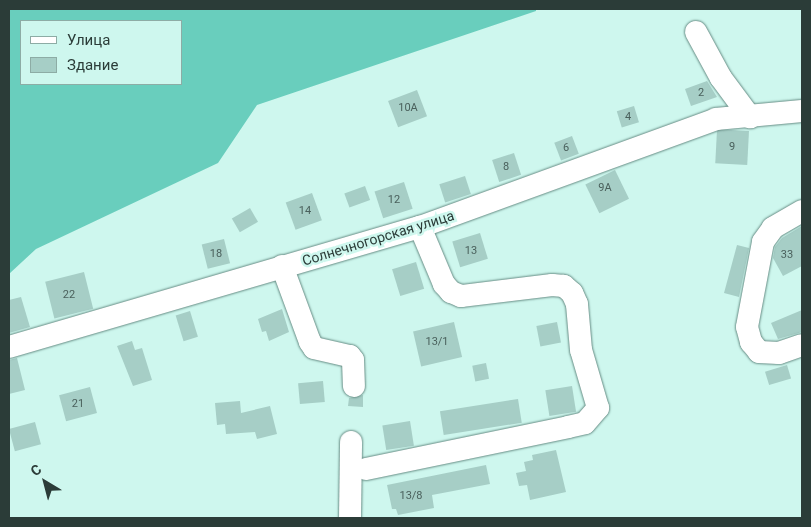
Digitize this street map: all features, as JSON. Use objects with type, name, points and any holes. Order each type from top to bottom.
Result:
[{"type":"street","points":[[696,32],[721,78],[750,117]]},
{"type":"street","name":"Солнечногорская улица","points":[[9,347],[420,227],[716,119],[802,111]]},
{"type":"street","points":[[802,211],[772,228],[763,242],[747,327],[751,342],[758,352],[779,353],[802,345]]},
{"type":"street","points":[[366,469],[585,423],[598,408],[581,350],[577,304],[572,293],[564,286],[552,285],[461,296],[451,292],[444,284],[420,227]]},
{"type":"street","points":[[282,266],[310,342],[314,348],[350,356],[353,360],[354,386]]},
{"type":"street","points":[[350,518],[351,442]]},
{"type":"green space","points":[[9,9],[536,9],[536,11],[257,105],[218,163],[36,249],[9,274]]},
{"type":"building","points":[[707,81],[717,97],[691,106],[685,89]]},
{"type":"building","points":[[417,90],[427,116],[398,127],[388,101]]},
{"type":"building","points":[[634,106],[639,122],[622,128],[617,111]]},
{"type":"building","points":[[717,129],[749,131],[747,165],[715,163]]},
{"type":"building","points":[[572,136],[579,154],[561,161],[554,143]]},
{"type":"building","points":[[514,153],[521,175],[499,182],[492,160]]},
{"type":"building","points":[[615,170],[629,199],[599,213],[585,184]]},
{"type":"building","points":[[465,176],[471,194],[445,202],[439,184]]},
{"type":"building","points":[[404,182],[413,209],[383,218],[375,192]]},
{"type":"building","points":[[365,186],[370,200],[349,208],[344,194]]},
{"type":"building","points":[[312,193],[322,220],[296,230],[286,203]]},
{"type":"building","points":[[250,208],[258,222],[240,232],[232,219]]},
{"type":"building","points":[[802,226],[802,266],[783,276],[773,258],[775,247],[782,238]]},
{"type":"building","points":[[480,233],[488,259],[460,267],[452,241]]},
{"type":"building","points":[[224,239],[230,263],[208,269],[202,245]]},
{"type":"building","points":[[737,245],[749,248],[739,297],[724,293]]},
{"type":"building","points":[[416,262],[424,289],[400,296],[392,269]]},
{"type":"building","points":[[84,272],[93,309],[54,319],[45,282]]},
{"type":"building","points":[[21,297],[30,327],[9,333],[9,300]]},
{"type":"building","points":[[282,309],[289,332],[269,341],[266,331],[262,332],[258,319]]},
{"type":"building","points":[[802,310],[802,332],[778,339],[771,323]]},
{"type":"building","points":[[190,311],[198,337],[184,341],[176,315]]},
{"type":"building","points":[[454,322],[462,357],[421,367],[413,331]]},
{"type":"building","points":[[557,322],[561,343],[540,347],[536,326]]},
{"type":"building","points":[[132,341],[135,350],[142,348],[152,380],[133,386],[117,346]]},
{"type":"building","points":[[17,358],[25,390],[9,394],[9,360]]},
{"type":"building","points":[[486,363],[489,379],[475,381],[472,366]]},
{"type":"building","points":[[787,365],[791,378],[769,385],[765,372]]},
{"type":"building","points":[[323,381],[325,402],[300,404],[298,383]]},
{"type":"building","points":[[572,386],[576,412],[549,416],[545,390]]},
{"type":"building","points":[[90,387],[97,413],[66,421],[59,395]]},
{"type":"building","points":[[363,395],[363,407],[348,406],[349,398]]},
{"type":"building","points":[[518,399],[522,423],[444,435],[440,411]]},
{"type":"building","points":[[240,401],[241,413],[270,406],[277,434],[257,439],[255,432],[226,434],[225,424],[217,425],[215,403]]},
{"type":"building","points":[[410,421],[414,446],[386,450],[382,425]]},
{"type":"building","points":[[35,422],[41,444],[15,451],[9,429]]},
{"type":"building","points":[[556,450],[566,492],[530,500],[527,485],[519,486],[516,473],[526,471],[524,462],[533,460],[532,455]]},
{"type":"building","points":[[486,465],[490,484],[432,495],[434,508],[398,515],[396,509],[392,509],[387,485]]}]
